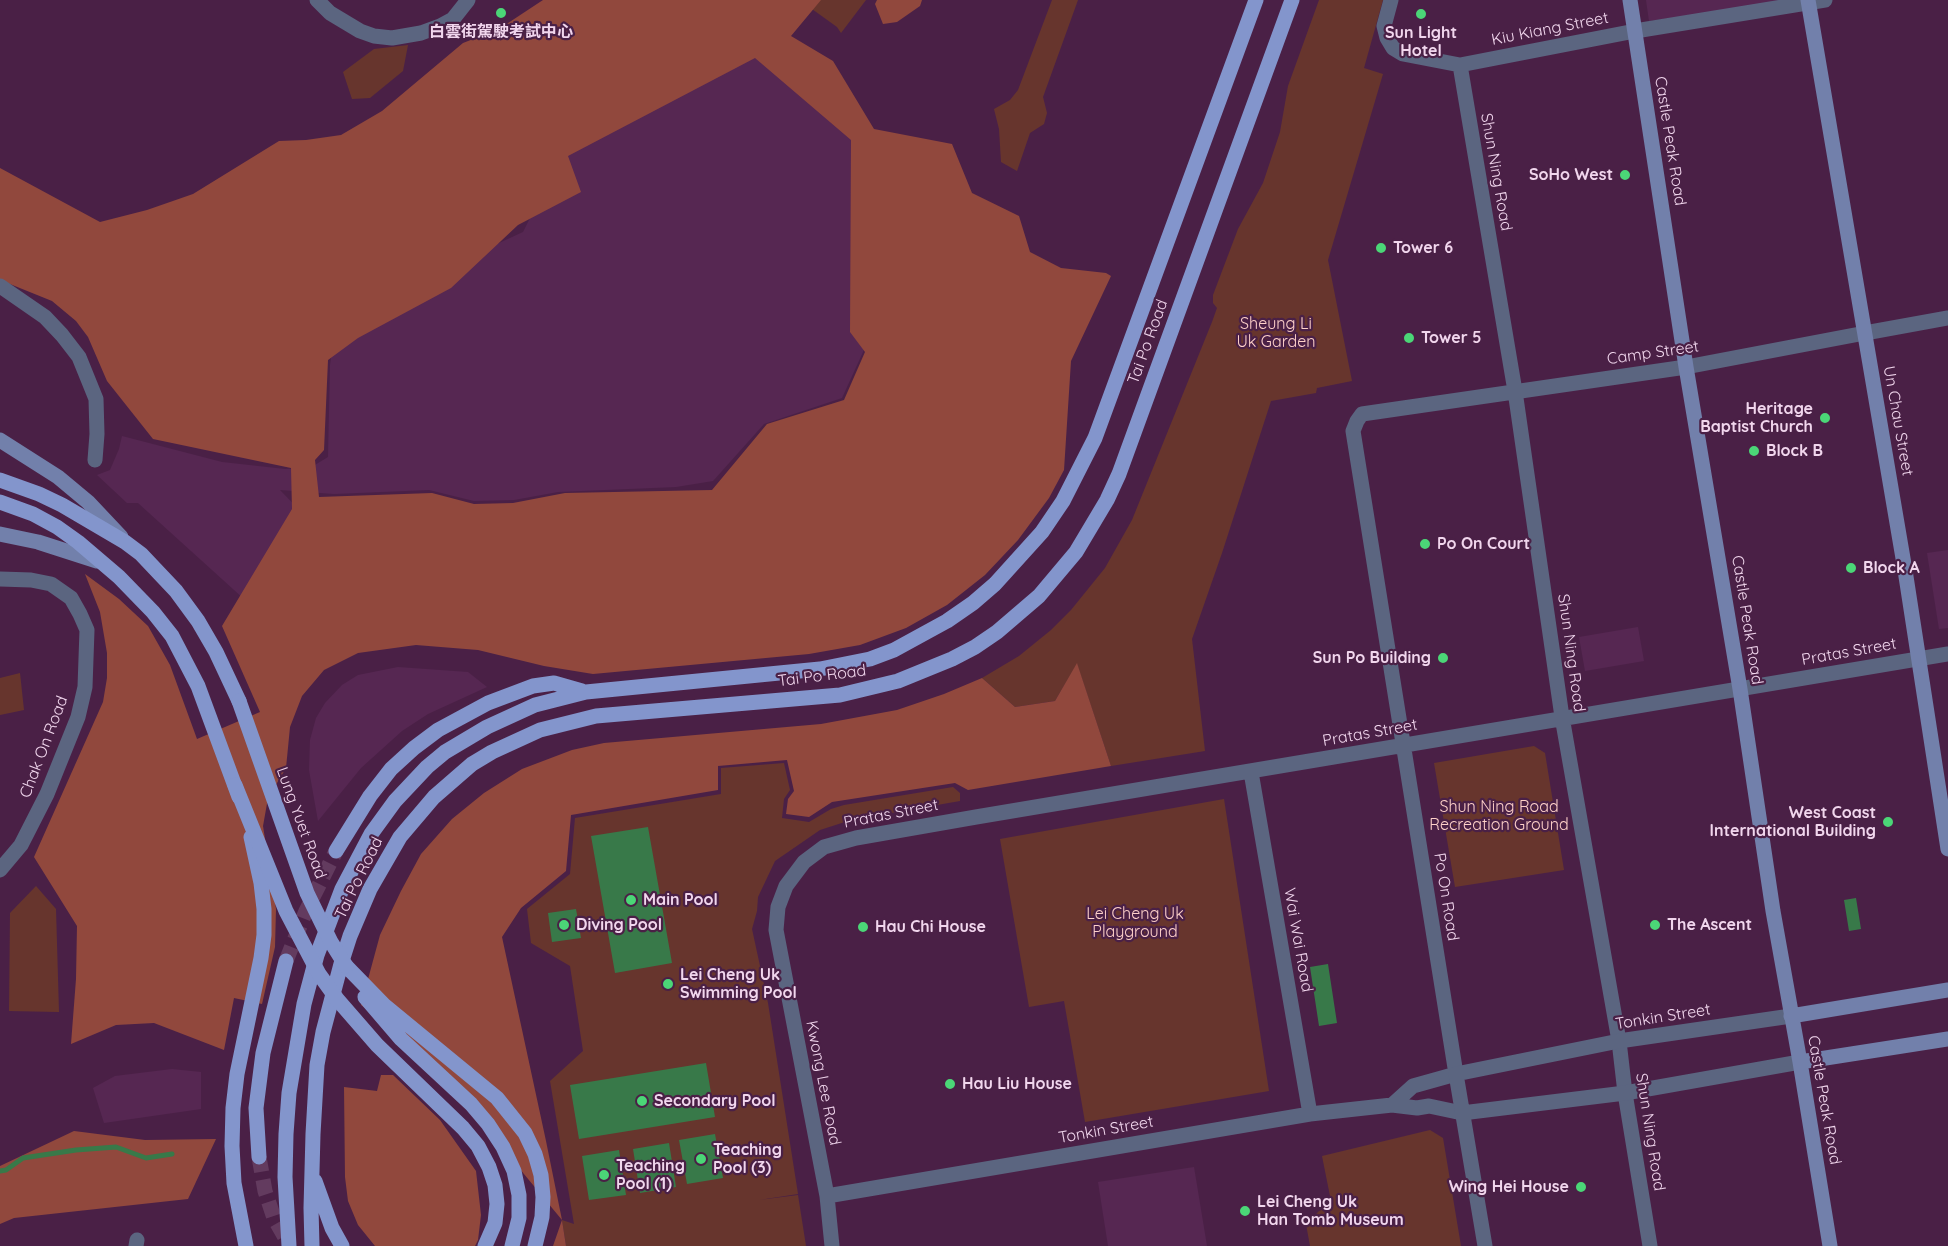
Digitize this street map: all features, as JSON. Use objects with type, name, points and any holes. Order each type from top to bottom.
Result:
[{"type":"main road","name":"Tai Po Road","points":[[289,1246],[286,1221],[285,1156],[289,1093],[304,1004],[317,955],[342,889],[357,858],[394,801],[427,767],[446,752],[472,735],[535,705],[586,692],[820,669],[870,659],[894,650],[947,621],[973,603],[1020,559],[1042,532],[1063,501],[1095,438],[1256,0]]},
{"type":"main road","name":"Tai Po Road","points":[[312,1246],[312,1172],[317,1065],[331,1000],[350,936],[370,889],[400,837],[434,797],[459,775],[492,752],[540,730],[569,722],[622,713],[840,695],[898,681],[952,659],[990,637],[1039,596],[1059,574],[1093,526],[1129,449],[1292,0]]},
{"type":"main road","name":"Castle Peak Road","points":[[1630,0],[1773,910],[1830,1246]]},
{"type":"main road","name":"Un Chau Street","points":[[1808,1],[1920,658],[1948,849]]},
{"type":"main road","name":"Lung Yuet Road","points":[[0,440],[58,477],[88,502],[125,542],[159,572],[193,614],[216,652],[239,701],[307,893],[331,942],[346,966],[384,1005],[496,1098],[525,1133],[535,1154],[541,1175],[543,1197],[542,1217],[535,1246]]},
{"type":"main road","name":"Lung Yuet Road","points":[[0,480],[54,501],[125,542]]},
{"type":"main road","points":[[0,502],[33,514],[78,542],[97,561],[133,590],[172,636],[194,678],[286,911],[319,974],[337,999],[377,1045],[463,1128],[489,1167],[495,1185],[497,1204],[495,1223],[485,1246]]},
{"type":"main road","points":[[0,534],[38,542],[97,561]]},
{"type":"main road","points":[[336,851],[370,796],[391,769],[438,730],[489,704],[533,686],[554,683],[586,692]]},
{"type":"main road","points":[[235,785],[255,850],[264,909],[261,958],[243,1039],[233,1108],[234,1183],[246,1246]]},
{"type":"main road","points":[[259,1157],[256,1108],[263,1053],[286,962]]},
{"type":"main road","points":[[346,966],[361,992],[379,1016],[471,1104],[503,1147],[514,1171],[519,1195],[519,1218],[512,1246]]},
{"type":"main road","name":"Tonkin Street","points":[[1791,1016],[1948,990]]},
{"type":"main road","name":"Tonkin Street","points":[[1800,1062],[1948,1039]]},
{"type":"main road","points":[[312,1172],[332,1228],[342,1246]]},
{"type":"street","points":[[317,0],[330,13],[360,31],[374,36],[392,38],[421,33],[440,26],[453,19],[468,0]]},
{"type":"street","points":[[1391,0],[1384,26],[1393,48],[1403,54],[1460,65]]},
{"type":"street","name":"Kiu Kiang Street","points":[[1460,65],[1635,31],[1825,0]]},
{"type":"street","name":"Shun Ning Road","points":[[1460,65],[1515,391],[1562,717],[1619,1041],[1624,1093],[1650,1246]]},
{"type":"street","points":[[0,286],[45,317],[79,357],[96,399],[95,460]]},
{"type":"street","name":"Camp Street","points":[[1362,414],[1686,367],[1948,318]]},
{"type":"street","name":"Po On Road","points":[[1362,414],[1353,431],[1485,1246]]},
{"type":"street","name":"Chak On Road","points":[[0,579],[30,580],[51,584],[71,598],[87,630],[85,687],[78,717],[47,794],[21,845],[0,870]]},
{"type":"street","name":"Pratas Street","points":[[804,862],[824,847],[856,838],[1562,717],[1948,654]]},
{"type":"street","name":"Wai Wai Road","points":[[1251,772],[1310,1114]]},
{"type":"street","name":"Kwong Lee Road","points":[[804,862],[786,886],[778,907],[776,930],[827,1196],[832,1246]]},
{"type":"street","name":"Tonkin Street","points":[[1392,1105],[1413,1086],[1456,1074],[1619,1041],[1791,1016]]},
{"type":"street","name":"Tonkin Street","points":[[827,1196],[1310,1114],[1392,1105],[1417,1108],[1430,1106],[1462,1113],[1624,1093],[1800,1062]]},
{"type":"shaded area","points":[[543,0],[821,0],[791,36],[833,61],[874,129],[952,144],[972,193],[1019,216],[1030,252],[1061,268],[1106,273],[1111,276],[1071,361],[1064,470],[1049,498],[1018,540],[985,575],[947,605],[906,628],[860,645],[809,654],[593,674],[544,666],[478,650],[416,645],[358,653],[324,670],[302,696],[290,727],[286,768],[268,798],[263,826],[276,909],[275,947],[262,1004],[234,998],[224,1050],[154,1023],[116,1025],[71,1044],[77,926],[34,857],[103,702],[107,678],[107,653],[100,612],[85,574],[119,599],[148,626],[170,665],[197,739],[260,712],[222,626],[292,509],[291,468],[153,439],[107,381],[88,337],[76,321],[52,301],[0,280],[0,168],[100,222],[147,210],[193,194],[279,141],[341,135],[382,111],[463,43],[499,29]],"holes":[[[755,58],[851,140],[850,332],[865,352],[844,400],[767,424],[712,490],[565,493],[513,503],[474,504],[432,493],[319,497],[315,460],[324,450],[328,360],[358,338],[451,288],[518,225],[581,192],[568,156]]]},
{"type":"shaded area","points":[[877,0],[922,0],[920,6],[897,22],[883,24],[875,4]]},
{"type":"shaded area","points":[[1646,0],[1782,0],[1782,2],[1649,21]]},
{"type":"shaded area","points":[[764,34],[851,136],[869,335],[842,398],[764,424],[713,481],[676,487],[558,492],[514,500],[474,501],[429,490],[334,494],[280,490],[308,519],[244,599],[138,503],[127,503],[97,475],[110,470],[122,436],[222,462],[285,469],[310,468],[328,457],[330,365],[335,331],[432,274],[523,232],[554,170],[563,143]]},
{"type":"shaded area","points":[[1948,550],[1948,628],[1939,629],[1927,553]]},
{"type":"shaded area","points":[[1638,627],[1644,661],[1585,671],[1579,637]]},
{"type":"shaded area","points":[[1077,663],[1111,766],[968,790],[955,783],[832,802],[809,817],[786,814],[788,799],[794,791],[787,760],[718,766],[718,790],[571,815],[566,871],[521,908],[502,937],[562,1220],[428,1058],[361,1005],[380,935],[401,891],[421,854],[452,819],[484,793],[522,769],[572,750],[604,743],[821,724],[897,710],[982,678],[1015,707],[1055,701]]},
{"type":"shaded area","points":[[398,667],[468,672],[487,687],[428,714],[402,731],[361,768],[318,821],[309,770],[310,740],[316,718],[325,703],[342,685],[358,675]]},
{"type":"shaded area","name":"Main Pool","points":[[648,827],[672,963],[615,973],[591,836]]},
{"type":"shaded area","points":[[1856,898],[1861,929],[1849,931],[1844,900]]},
{"type":"shaded area","name":"Diving Pool","points":[[576,909],[581,938],[552,942],[548,913]]},
{"type":"shaded area","points":[[1328,964],[1337,1023],[1319,1026],[1310,967]]},
{"type":"shaded area","name":"Secondary Pool","points":[[706,1063],[715,1117],[579,1139],[570,1085]]},
{"type":"shaded area","points":[[172,1069],[201,1072],[201,1109],[104,1123],[93,1088],[115,1076]]},
{"type":"shaded area","points":[[381,1075],[393,1075],[440,1120],[476,1171],[481,1215],[478,1240],[475,1246],[375,1246],[358,1225],[348,1201],[345,1177],[344,1087],[377,1091]]},
{"type":"shaded area","points":[[74,1131],[145,1140],[216,1139],[188,1199],[14,1218],[0,1224],[0,1166]]},
{"type":"shaded area","name":"Teaching Pool (3)","points":[[715,1134],[723,1178],[687,1184],[679,1140]]},
{"type":"shaded area","points":[[669,1143],[676,1187],[640,1193],[633,1149]]},
{"type":"shaded area","name":"Teaching Pool (1)","points":[[619,1150],[626,1195],[589,1200],[582,1156]]},
{"type":"shaded area","points":[[1194,1167],[1207,1246],[1108,1246],[1098,1182]]},
{"type":"shaded area","points":[[562,1220],[566,1246],[553,1246]]},
{"type":"green space","points":[[791,0],[866,0],[841,33],[837,27],[805,4]]},
{"type":"green space","points":[[1052,0],[1078,0],[1043,97],[1047,113],[1044,124],[1030,133],[1017,171],[1001,162],[999,129],[994,109],[1010,100],[1018,90]]},
{"type":"green space","name":"Sheung Li Uk Garden","points":[[1319,0],[1383,0],[1364,68],[1383,74],[1328,260],[1352,381],[1317,388],[1316,393],[1271,401],[1192,639],[1205,751],[1111,766],[1077,664],[1055,701],[1015,707],[982,678],[1019,656],[1071,610],[1105,568],[1132,520],[1212,322],[1217,308],[1213,303],[1213,295],[1238,229],[1263,183],[1280,132],[1288,86]]},
{"type":"green space","points":[[408,45],[403,71],[370,98],[352,99],[343,72],[374,49]]},
{"type":"green space","points":[[20,673],[24,710],[0,715],[0,678]]},
{"type":"green space","name":"Shun Ning Road Recreation Ground","points":[[1534,746],[1545,753],[1564,870],[1455,887],[1434,763]]},
{"type":"green space","name":"Lei Cheng Uk Swimming Pool","points":[[784,763],[790,790],[784,799],[782,818],[809,822],[831,809],[844,805],[953,787],[960,793],[960,801],[851,820],[820,830],[775,861],[758,897],[752,929],[768,1003],[798,1194],[759,1200],[798,1195],[806,1246],[566,1246],[562,1220],[574,1224],[550,1081],[583,1051],[570,966],[531,943],[527,909],[570,874],[575,818],[721,794],[721,768]]},
{"type":"green space","name":"Lei Cheng Uk Playground","points":[[1224,799],[1269,1091],[1085,1122],[1064,1001],[1029,1007],[1000,839]]},
{"type":"green space","points":[[36,886],[56,909],[59,1012],[9,1011],[10,913]]},
{"type":"green space","points":[[1430,1130],[1443,1138],[1461,1246],[1310,1246],[1306,1224],[1319,1211],[1332,1206],[1322,1156]]},
{"type":"waterway","points":[[0,1171],[6,1170],[23,1158],[76,1150],[116,1147],[146,1158],[172,1154]]},
{"type":"tunnel","points":[[286,961],[306,911],[336,851]]},
{"type":"tunnel","points":[[259,1157],[265,1191],[274,1218],[290,1246]]},
{"type":"place","name":"白雲街駕駛考試中心","points":[[501,13]]},
{"type":"place","name":"Sun Light Hotel","points":[[1421,14]]},
{"type":"place","name":"SoHo West","points":[[1625,175]]},
{"type":"place","name":"Tower 6","points":[[1381,248]]},
{"type":"place","name":"Tower 5","points":[[1409,338]]},
{"type":"place","name":"Heritage Baptist Church","points":[[1825,418]]},
{"type":"place","name":"Block B","points":[[1754,451]]},
{"type":"place","name":"Po On Court","points":[[1425,544]]},
{"type":"place","name":"Block A","points":[[1851,568]]},
{"type":"place","name":"Sun Po Building","points":[[1443,658]]},
{"type":"place","name":"West Coast International Building","points":[[1888,822]]},
{"type":"place","name":"Main Pool","points":[[631,900]]},
{"type":"place","name":"Diving Pool","points":[[564,925]]},
{"type":"place","name":"The Ascent","points":[[1655,925]]},
{"type":"place","name":"Hau Chi House","points":[[863,927]]},
{"type":"place","name":"Lei Cheng Uk Swimming Pool","points":[[668,984]]},
{"type":"place","name":"Hau Liu House","points":[[950,1084]]},
{"type":"place","name":"Secondary Pool","points":[[642,1101]]},
{"type":"place","name":"Teaching Pool (3)","points":[[701,1159]]},
{"type":"place","name":"Teaching Pool (1)","points":[[604,1175]]},
{"type":"place","name":"Wing Hei House","points":[[1581,1187]]},
{"type":"place","name":"Lei Cheng Uk Han Tomb Museum","points":[[1245,1211]]}]
